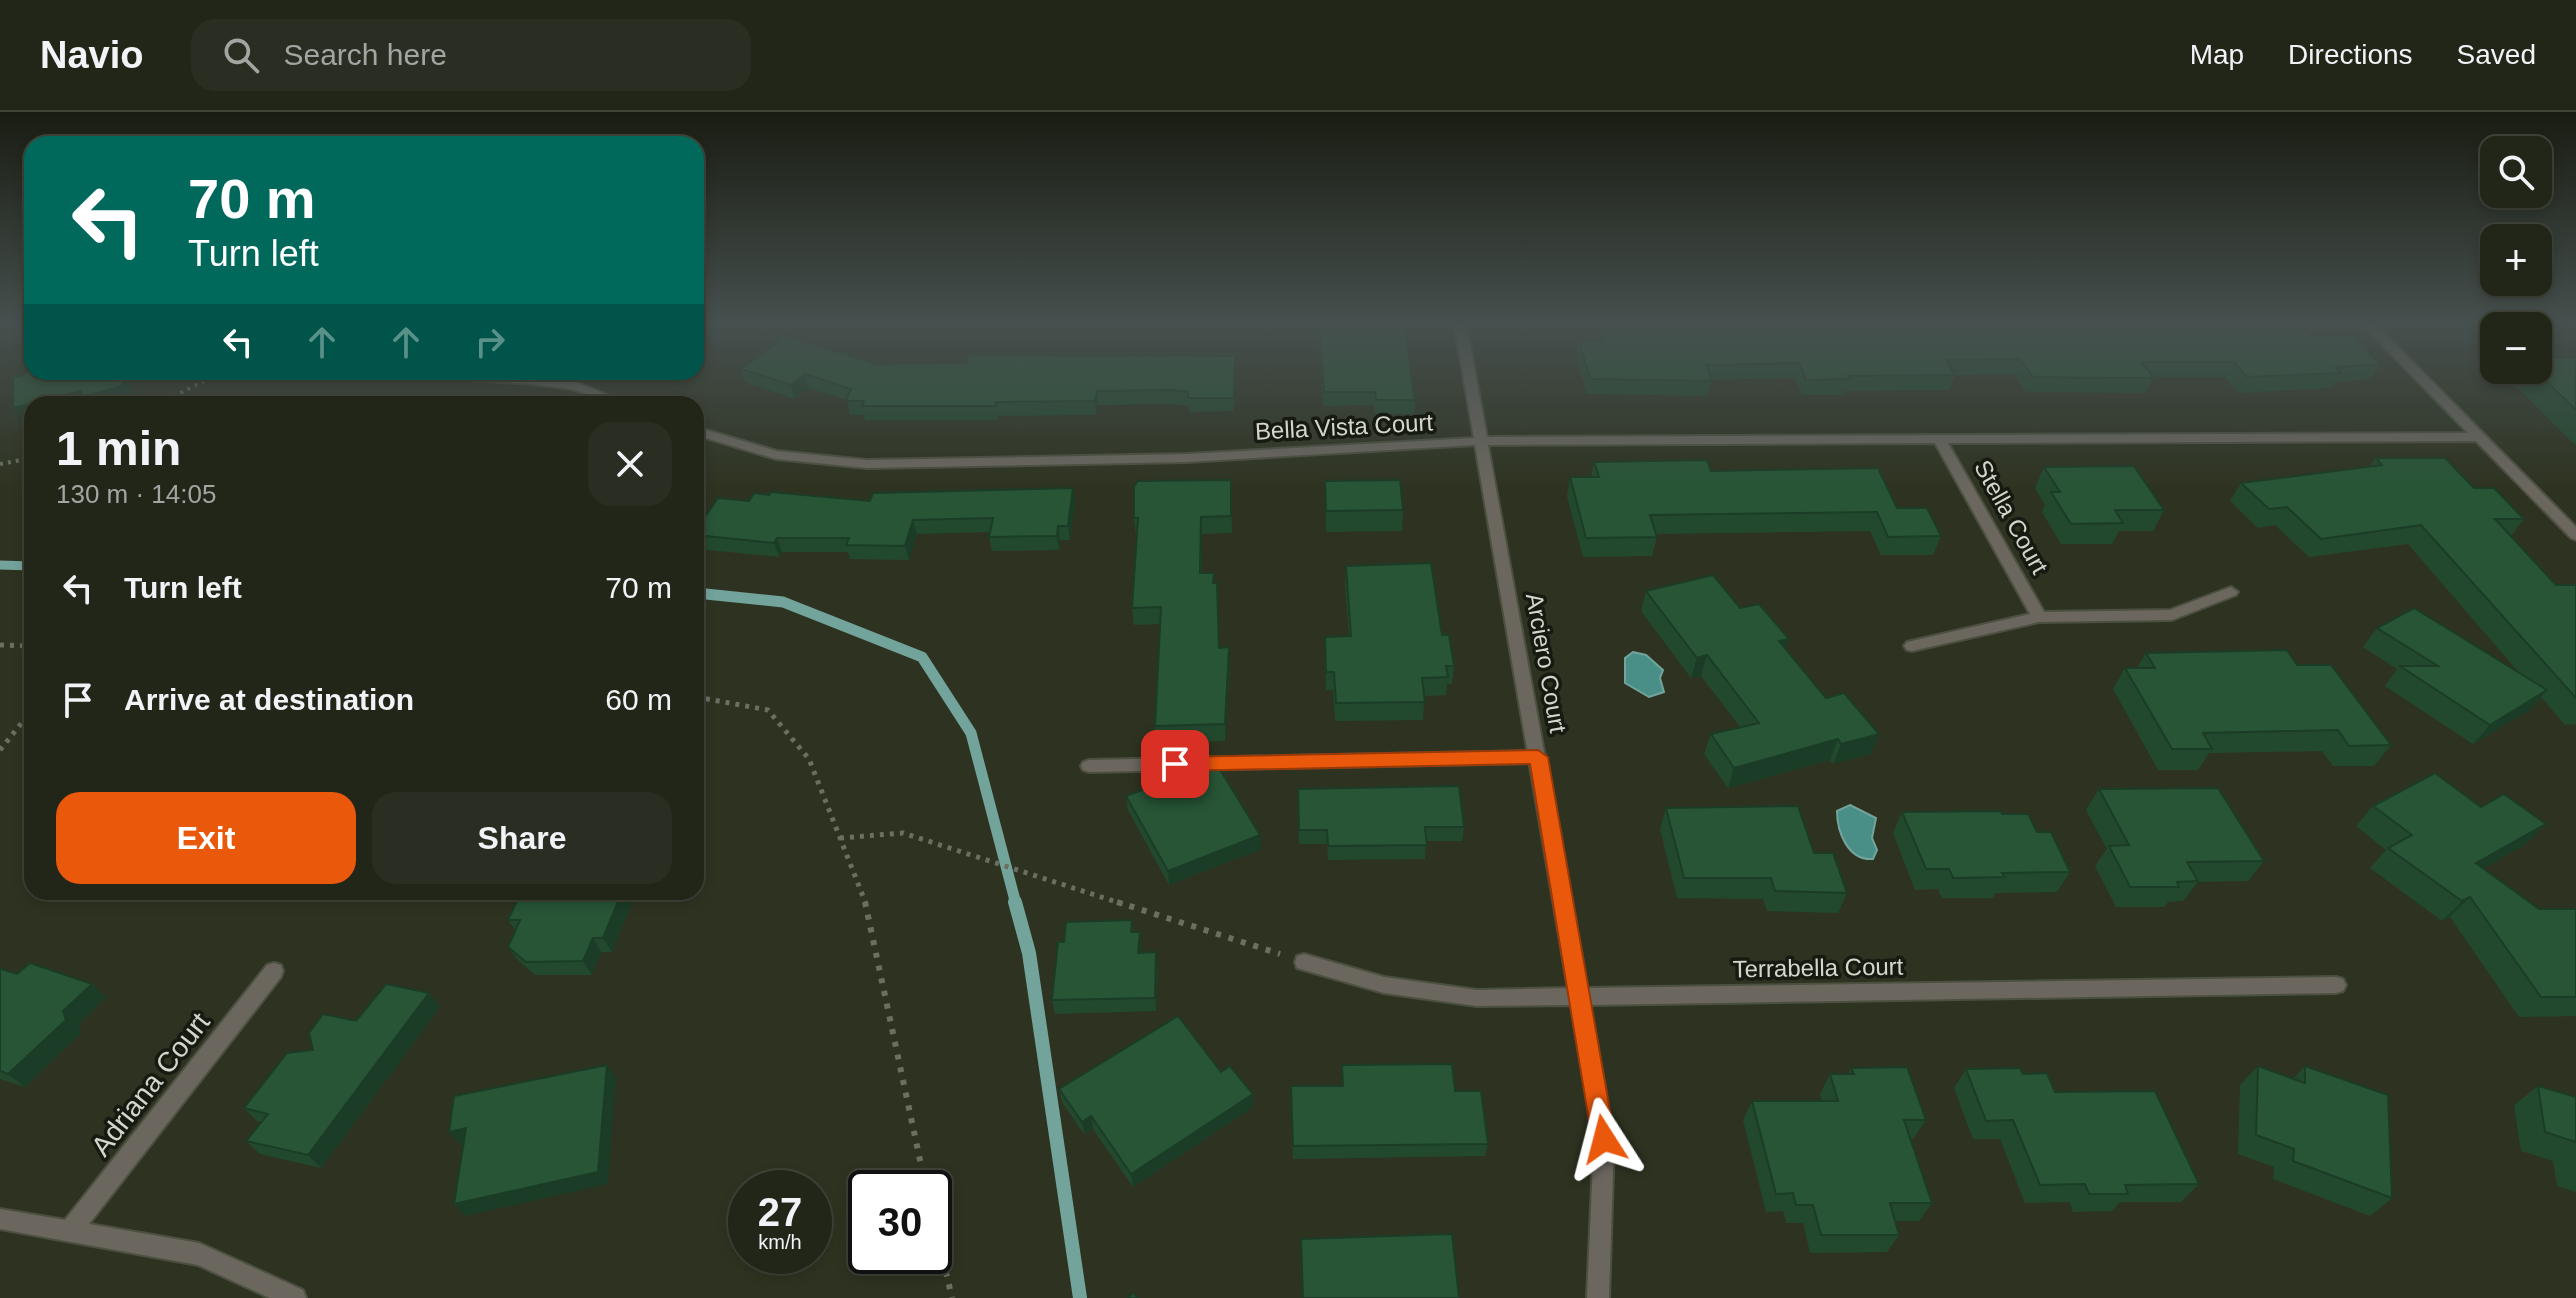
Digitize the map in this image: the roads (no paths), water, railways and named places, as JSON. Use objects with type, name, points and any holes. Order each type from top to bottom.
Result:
[{"type":"street","name":"Arciero Court","points":[[1471,378],[1604,1139],[1598,1298]]},
{"type":"street","points":[[2421,378],[2576,535]]},
{"type":"street","points":[[550,380],[602,396]]},
{"type":"street","name":"Bella Vista Court","points":[[704,433],[776,455],[867,464],[1187,458],[1483,441],[2479,437]]},
{"type":"street","name":"Stella Court","points":[[1940,440],[2039,617]]},
{"type":"street","points":[[1912,646],[2039,617],[2172,615],[2231,592]]},
{"type":"street","points":[[1089,766],[1538,757]]},
{"type":"street","name":"Terrabella Court","points":[[1304,962],[1384,985],[1477,998],[2336,985]]},
{"type":"street","name":"Adriana Court","points":[[71,1230],[274,971]]},
{"type":"street","points":[[0,1219],[199,1254],[295,1298]]},
{"type":"water","points":[[1633,652],[1646,655],[1663,670],[1660,678],[1664,692],[1649,697],[1625,683],[1625,658]]},
{"type":"water","points":[[1850,805],[1876,818],[1872,838],[1877,850],[1873,859],[1857,855],[1842,836],[1837,811]]},
{"type":"waterway","points":[[0,565],[24,566]]},
{"type":"waterway","points":[[704,594],[783,602],[922,657],[971,733],[1016,904]]},
{"type":"waterway","points":[[1015,902],[1029,953],[1080,1298]]}]
